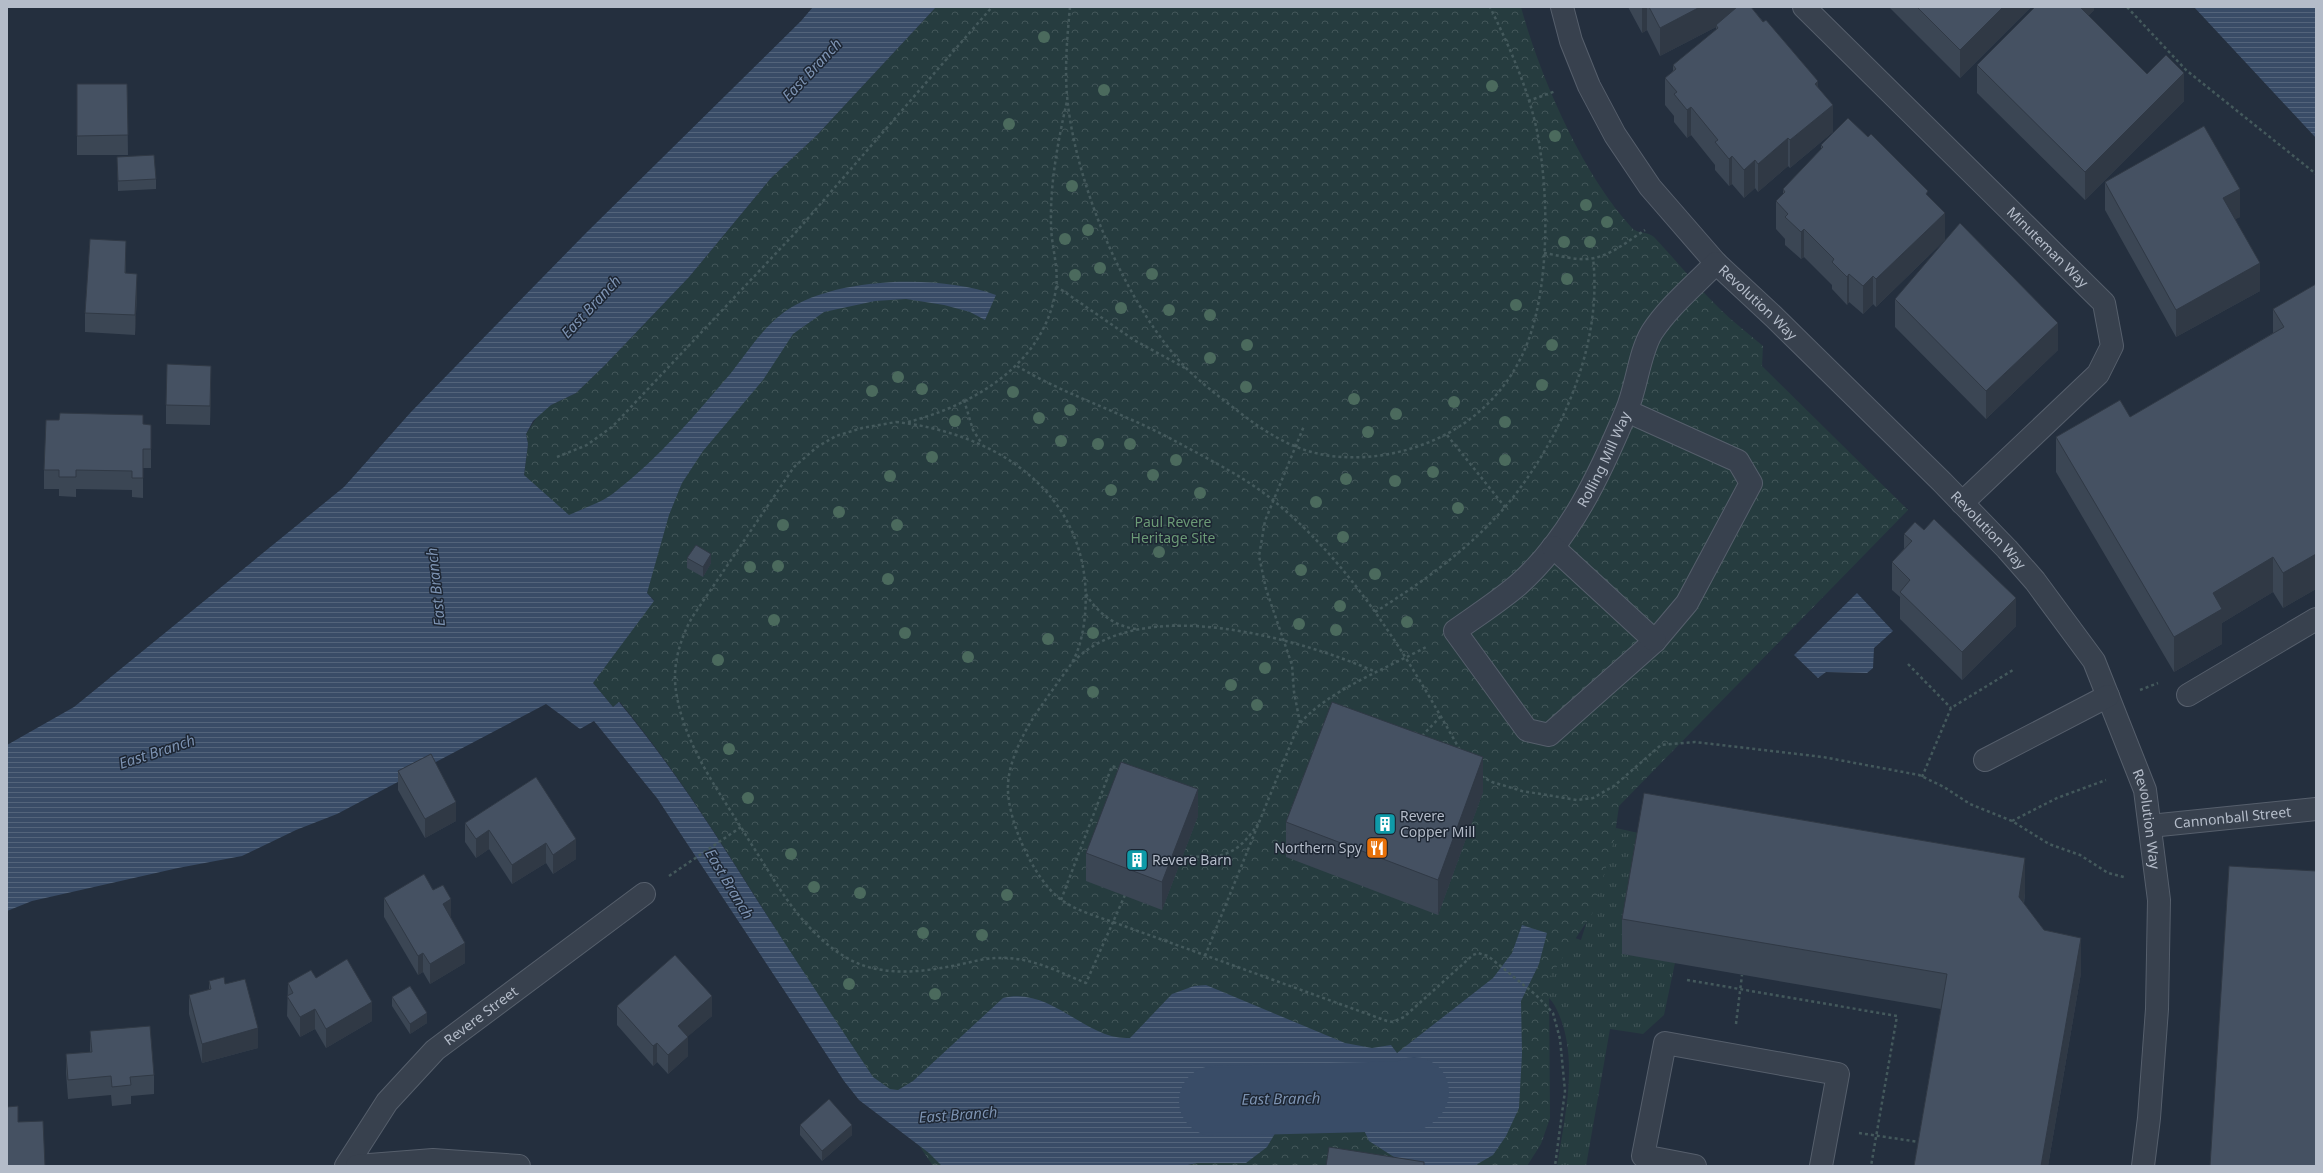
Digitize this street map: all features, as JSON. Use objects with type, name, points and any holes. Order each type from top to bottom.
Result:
[{"type":"street","name":"Revolution Way","points":[[1562,7],[1571,41],[1589,86],[1615,135],[1650,187],[1716,263],[1774,317],[1962,503],[2035,581],[2094,661],[2145,790],[2159,900],[2157,1009],[2149,1118],[2143,1166]]},
{"type":"street","name":"Minuteman Way","points":[[1804,7],[2104,303],[2112,346],[2098,374],[1962,503]]},
{"type":"street","name":"Rolling Mill Way","points":[[1455,631],[1518,584],[1553,547],[1588,493],[1627,411],[1647,340],[1659,322],[1716,263]]},
{"type":"street","points":[[1455,631],[1526,730],[1549,735],[1655,641],[1687,603],[1751,483],[1738,461],[1627,411]]},
{"type":"street","points":[[1553,547],[1655,641]]},
{"type":"street","points":[[2188,695],[2316,619]]},
{"type":"street","points":[[1985,760],[2108,696]]},
{"type":"street","name":"Cannonball Street","points":[[2150,826],[2316,809]]},
{"type":"street","name":"Revere Street","points":[[346,1166],[387,1102],[435,1050],[644,894]]},
{"type":"street","points":[[1696,1166],[1643,1156],[1665,1043],[1838,1074],[1821,1166]]},
{"type":"street","points":[[357,1166],[433,1160],[519,1166]]},
{"type":"path","points":[[557,457],[586,445],[613,426],[796,232],[992,7]]},
{"type":"path","points":[[1070,7],[1067,46],[1067,98],[1077,153],[1092,203],[1112,254],[1156,329],[1189,370]]},
{"type":"path","points":[[1056,286],[1134,340],[1189,370],[1255,424],[1295,447],[1331,456],[1367,458],[1402,451],[1447,435],[1462,427],[1488,404],[1505,382],[1523,351],[1536,311],[1544,253],[1545,223],[1543,171],[1537,133],[1517,69],[1490,7]]},
{"type":"path","points":[[2127,7],[2186,70],[2316,174]]},
{"type":"path","points":[[1528,101],[1556,91]]},
{"type":"path","points":[[1067,98],[1059,139],[1051,210],[1056,286],[1047,319],[1038,339],[1017,366],[985,390],[930,416],[905,423],[875,425],[836,436],[817,447],[797,463],[770,499],[693,616],[682,639],[675,682],[677,697],[684,722],[699,758],[784,896],[815,933],[844,956],[867,967],[898,971],[916,971],[1002,958],[1043,965],[1086,983],[1125,895]]},
{"type":"path","points":[[1544,253],[1585,259],[1593,258],[1613,250],[1647,228]]},
{"type":"path","points":[[1375,612],[1429,578],[1461,550],[1505,507],[1540,457],[1557,427],[1572,391],[1582,361],[1591,323],[1594,290],[1593,258]]},
{"type":"path","points":[[1017,366],[1057,388],[1174,441],[1240,478],[1273,500],[1295,519],[1348,575],[1375,612],[1406,658],[1464,757]]},
{"type":"path","points":[[964,400],[973,430],[983,446]]},
{"type":"path","points":[[905,423],[925,426],[983,446],[1028,474],[1059,506],[1071,526],[1079,547],[1086,594],[1080,643],[1072,664]]},
{"type":"path","points":[[1300,724],[1294,692],[1294,669],[1266,589],[1259,556],[1262,529],[1304,426]]},
{"type":"path","points":[[1447,435],[1505,507]]},
{"type":"path","points":[[1086,594],[1093,604],[1116,624],[1140,629],[1217,627],[1285,641],[1344,659],[1377,673]]},
{"type":"path","points":[[1140,629],[1118,635],[1104,642],[1089,650],[1072,664],[1040,707],[1021,739],[1012,761],[1008,784],[1012,813],[1028,856],[1044,884],[1061,900],[1113,922],[1378,1019],[1393,1022],[1404,1017],[1473,955],[1483,954],[1501,965],[1527,987],[1553,1013],[1560,1039],[1565,1091],[1555,1166]]},
{"type":"path","points":[[1205,956],[1263,818],[1300,724],[1322,705],[1377,673],[1455,631]]},
{"type":"path","points":[[1908,664],[1951,708]]},
{"type":"path","points":[[1922,777],[1951,708],[2013,670]]},
{"type":"path","points":[[1420,740],[1441,716]]},
{"type":"path","points":[[1476,773],[1492,782],[1522,791],[1577,800],[1593,798],[1614,786],[1661,745],[1695,742],[1823,757],[1922,777],[1944,787],[1970,804],[2012,821],[2050,844],[2080,856],[2108,873],[2128,878]]},
{"type":"path","points":[[1061,900],[1112,766],[1126,772]]},
{"type":"path","points":[[2012,821],[2057,798],[2106,780]]},
{"type":"path","points":[[1190,856],[1207,858],[1229,853],[1245,843],[1263,818]]},
{"type":"path","points":[[694,859],[741,827]]},
{"type":"path","points":[[1736,1026],[1742,975]]},
{"type":"path","points":[[1687,980],[1897,1016],[1871,1166]]},
{"type":"path","points":[[1856,1132],[1919,1142]]},
{"type":"green space","name":"Paul Revere Heritage Site","points":[[936,7],[1521,7],[1539,63],[1565,124],[1596,181],[1614,206],[1634,230],[1652,235],[1711,300],[1763,346],[1762,366],[1908,510],[1619,806],[1614,841],[1592,914],[1549,978],[1550,1118],[1541,1144],[1527,1166],[933,1166],[860,1060],[688,793],[620,702],[613,707],[593,683],[654,600],[647,593],[648,591],[524,475],[528,444],[526,434],[539,414],[551,405],[576,393],[604,366],[689,277],[771,178],[817,135]]},
{"type":"green space","points":[[1616,828],[1643,834],[1675,963],[1664,1015],[1643,1034],[1610,1029],[1586,1166],[1557,1166],[1567,1106],[1569,1066],[1567,1046],[1563,1026],[1556,1008],[1536,984],[1554,931],[1581,940]]},
{"type":"water","points":[[813,7],[936,7],[817,135],[771,178],[689,277],[604,366],[576,393],[551,405],[533,421],[526,434],[528,444],[524,475],[569,515],[605,499],[647,465],[676,436],[731,373],[765,329],[778,317],[799,303],[824,293],[853,286],[915,282],[972,288],[996,295],[985,320],[970,312],[944,305],[906,299],[875,301],[824,312],[793,334],[763,380],[703,451],[682,483],[669,515],[647,593],[654,601],[593,683],[613,707],[619,702],[657,750],[708,823],[873,1077],[890,1089],[898,1090],[913,1081],[1003,998],[1021,996],[1053,1006],[1098,1031],[1114,1037],[1130,1038],[1172,994],[1194,986],[1206,985],[1345,1043],[1372,1048],[1391,1045],[1397,1053],[1493,978],[1512,953],[1522,925],[1547,933],[1539,964],[1521,1001],[1522,1054],[1519,1108],[1506,1136],[1493,1155],[1474,1166],[1408,1166],[1369,1141],[1358,1117],[1340,1099],[1312,1098],[1287,1113],[1267,1147],[1246,1163],[1197,1163],[1183,1166],[942,1166],[929,1153],[859,1100],[844,1081],[657,798],[594,721],[580,729],[546,704],[337,814],[296,830],[242,856],[178,868],[32,901],[7,911],[7,745],[74,707],[344,487],[411,412],[586,233],[801,21]]},
{"type":"water","points":[[2194,7],[2316,7],[2316,138]]},
{"type":"water","points":[[1857,593],[1893,631],[1874,648],[1873,668],[1867,673],[1826,672],[1818,678],[1794,655]]},
{"type":"building","points":[[1649,7],[1700,7],[1660,28]]},
{"type":"building","points":[[1737,7],[1751,7],[1763,22],[1766,20],[1818,81],[1815,84],[1833,105],[1790,140],[1788,138],[1758,164],[1755,160],[1744,170],[1732,156],[1729,159],[1715,142],[1718,140],[1691,107],[1687,110],[1674,94],[1677,92],[1665,78],[1676,69],[1673,65],[1718,28],[1716,25]]},
{"type":"building","points":[[1917,7],[2003,7],[1960,50]]},
{"type":"building","points":[[2035,7],[2080,7],[2147,74],[2166,55],[2184,73],[2085,172],[1977,65]]},
{"type":"building","points":[[77,84],[127,84],[128,135],[77,136]]},
{"type":"building","points":[[1848,118],[1868,137],[1871,134],[1928,191],[1926,194],[1945,213],[1876,279],[1873,276],[1863,286],[1849,274],[1847,277],[1832,262],[1834,259],[1804,229],[1801,232],[1785,217],[1788,214],[1776,201],[1785,192],[1783,189],[1823,147],[1821,145]]},
{"type":"building","points":[[2204,126],[2240,189],[2223,198],[2260,263],[2176,310],[2105,182]]},
{"type":"building","points":[[154,155],[156,179],[118,181],[117,157]]},
{"type":"building","points":[[1960,223],[2058,323],[1986,391],[1895,299]]},
{"type":"building","points":[[90,239],[126,241],[125,273],[137,274],[135,315],[85,313]]},
{"type":"building","points":[[2316,284],[2316,554],[2283,573],[2273,557],[2213,593],[2222,609],[2174,637],[2056,437],[2120,400],[2130,417],[2284,327],[2273,309]]},
{"type":"building","points":[[167,364],[211,366],[210,406],[166,405]]},
{"type":"building","points":[[60,413],[143,415],[143,424],[151,425],[151,449],[143,449],[143,478],[132,478],[132,471],[76,470],[76,477],[59,477],[59,470],[44,470],[46,420],[59,420]]},
{"type":"building","points":[[1934,519],[2016,598],[1962,652],[1900,592],[1910,580],[1892,562],[1912,541],[1904,534],[1915,522],[1924,530]]},
{"type":"building","points":[[696,545],[711,554],[703,567],[687,558]]},
{"type":"building","name":"Revere Copper Mill","points":[[1332,702],[1483,757],[1438,880],[1286,822]]},
{"type":"building","points":[[431,754],[456,802],[425,819],[398,771]]},
{"type":"building","name":"Revere Barn","points":[[1121,762],[1198,789],[1162,882],[1086,853]]},
{"type":"building","points":[[536,777],[576,839],[553,855],[546,843],[512,865],[489,830],[476,839],[465,823]]},
{"type":"building","points":[[1644,793],[2025,858],[2019,897],[2044,930],[2081,938],[2041,1166],[1914,1166],[1947,974],[1622,919]]},
{"type":"building","points":[[2229,866],[2316,871],[2316,1166],[2210,1166]]},
{"type":"building","points":[[424,874],[433,890],[443,885],[451,899],[443,904],[465,943],[430,964],[423,953],[418,956],[384,898]]},
{"type":"building","points":[[675,955],[712,996],[678,1026],[688,1037],[668,1055],[657,1043],[653,1046],[617,1006]]},
{"type":"building","points":[[347,959],[372,1002],[326,1029],[315,1009],[300,1017],[287,996],[293,993],[288,983],[311,970],[316,978]]},
{"type":"building","points":[[224,977],[225,984],[245,979],[258,1028],[202,1044],[189,995],[211,989],[209,981]]},
{"type":"building","points":[[410,986],[427,1013],[410,1024],[392,997]]},
{"type":"building","points":[[150,1026],[154,1075],[130,1077],[131,1085],[112,1087],[111,1076],[68,1080],[66,1054],[92,1052],[90,1031]]},
{"type":"building","points":[[829,1099],[852,1125],[822,1151],[800,1125]]},
{"type":"building","points":[[18,1106],[18,1122],[43,1121],[45,1166],[7,1166],[7,1107]]},
{"type":"building","points":[[1329,1147],[1424,1162],[1424,1166],[1326,1166]]},
{"type":"waterway","name":"East Branch","points":[[1214,1101],[1410,1096],[1414,1092]]},
{"type":"place","name":"Revere Copper Mill","points":[[1385,824]]},
{"type":"place","name":"Northern Spy","points":[[1377,848]]},
{"type":"place","name":"Revere Barn","points":[[1137,860]]}]
